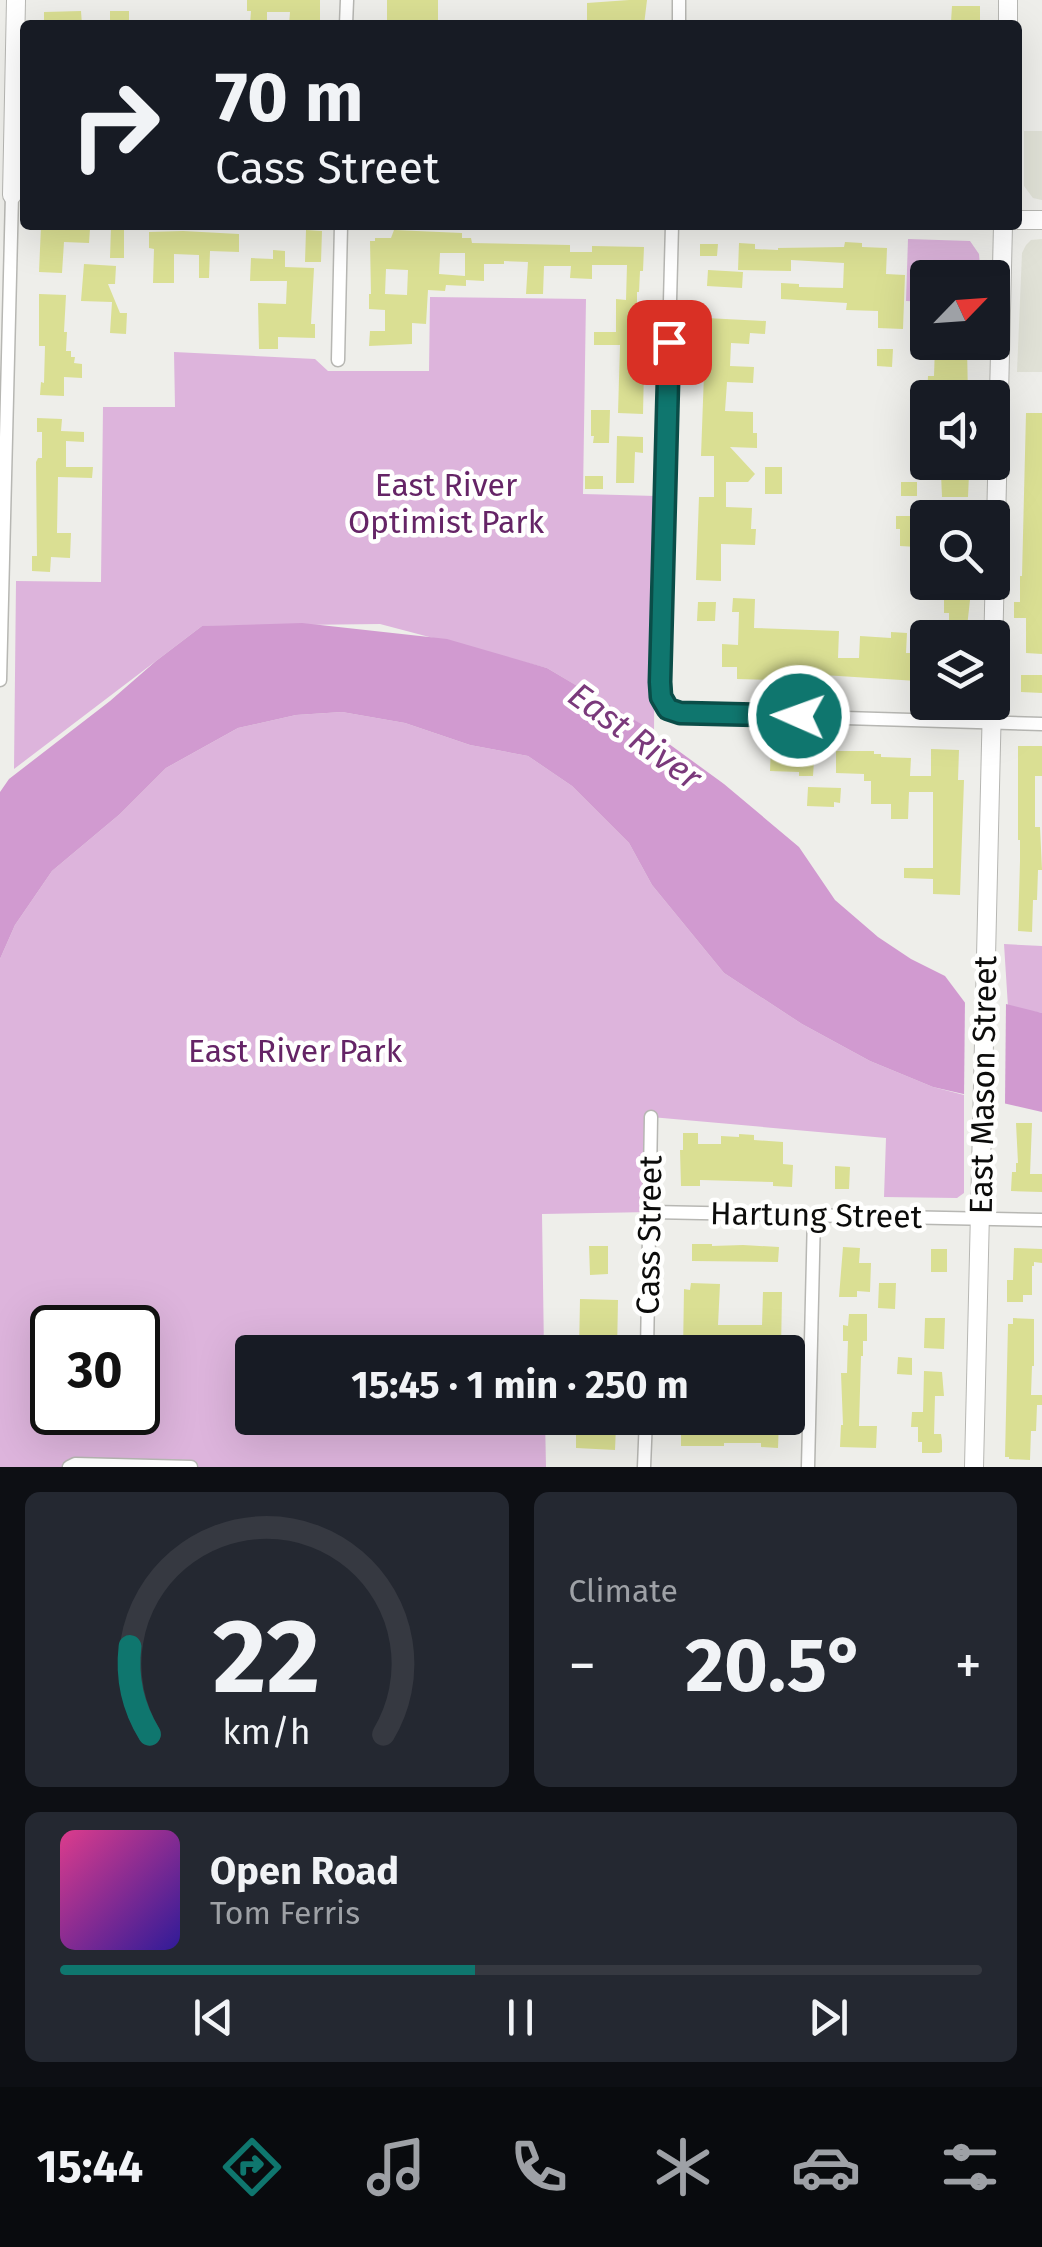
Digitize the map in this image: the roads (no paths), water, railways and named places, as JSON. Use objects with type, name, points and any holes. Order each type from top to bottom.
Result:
[{"type":"main road","points":[[12,195],[16,0]]},
{"type":"main road","name":"East Mason Street","points":[[994,620],[1003,230]]},
{"type":"main road","name":"East Mason Street","points":[[974,1467],[992,722]]},
{"type":"street","points":[[0,680],[12,195]]},
{"type":"street","points":[[338,360],[342,230]]},
{"type":"street","points":[[672,230],[660,682],[661,697],[668,709],[680,713],[1042,724]]},
{"type":"street","name":"Cass Street","points":[[647,1335],[651,1116]]},
{"type":"street","name":"Hartung Street","points":[[651,1212],[1042,1220]]},
{"type":"street","points":[[808,1467],[814,1215]]},
{"type":"street","points":[[644,1467],[645,1435]]},
{"type":"street","points":[[70,1467],[191,1467]]},
{"type":"water","name":"East River","points":[[302,623],[447,639],[547,668],[643,725],[724,784],[799,847],[835,900],[878,937],[945,976],[966,1004],[986,999],[1042,1013],[1042,1112],[933,1087],[870,1061],[802,1024],[724,973],[652,885],[629,843],[572,786],[528,756],[470,745],[405,723],[342,712],[296,715],[238,728],[166,768],[120,814],[52,871],[15,925],[0,959],[0,792],[9,779],[202,626]]},
{"type":"park label","name":"East River Optimist Park","points":[[446,504]]},
{"type":"park label","name":"East River Park","points":[[295,1051]]}]
